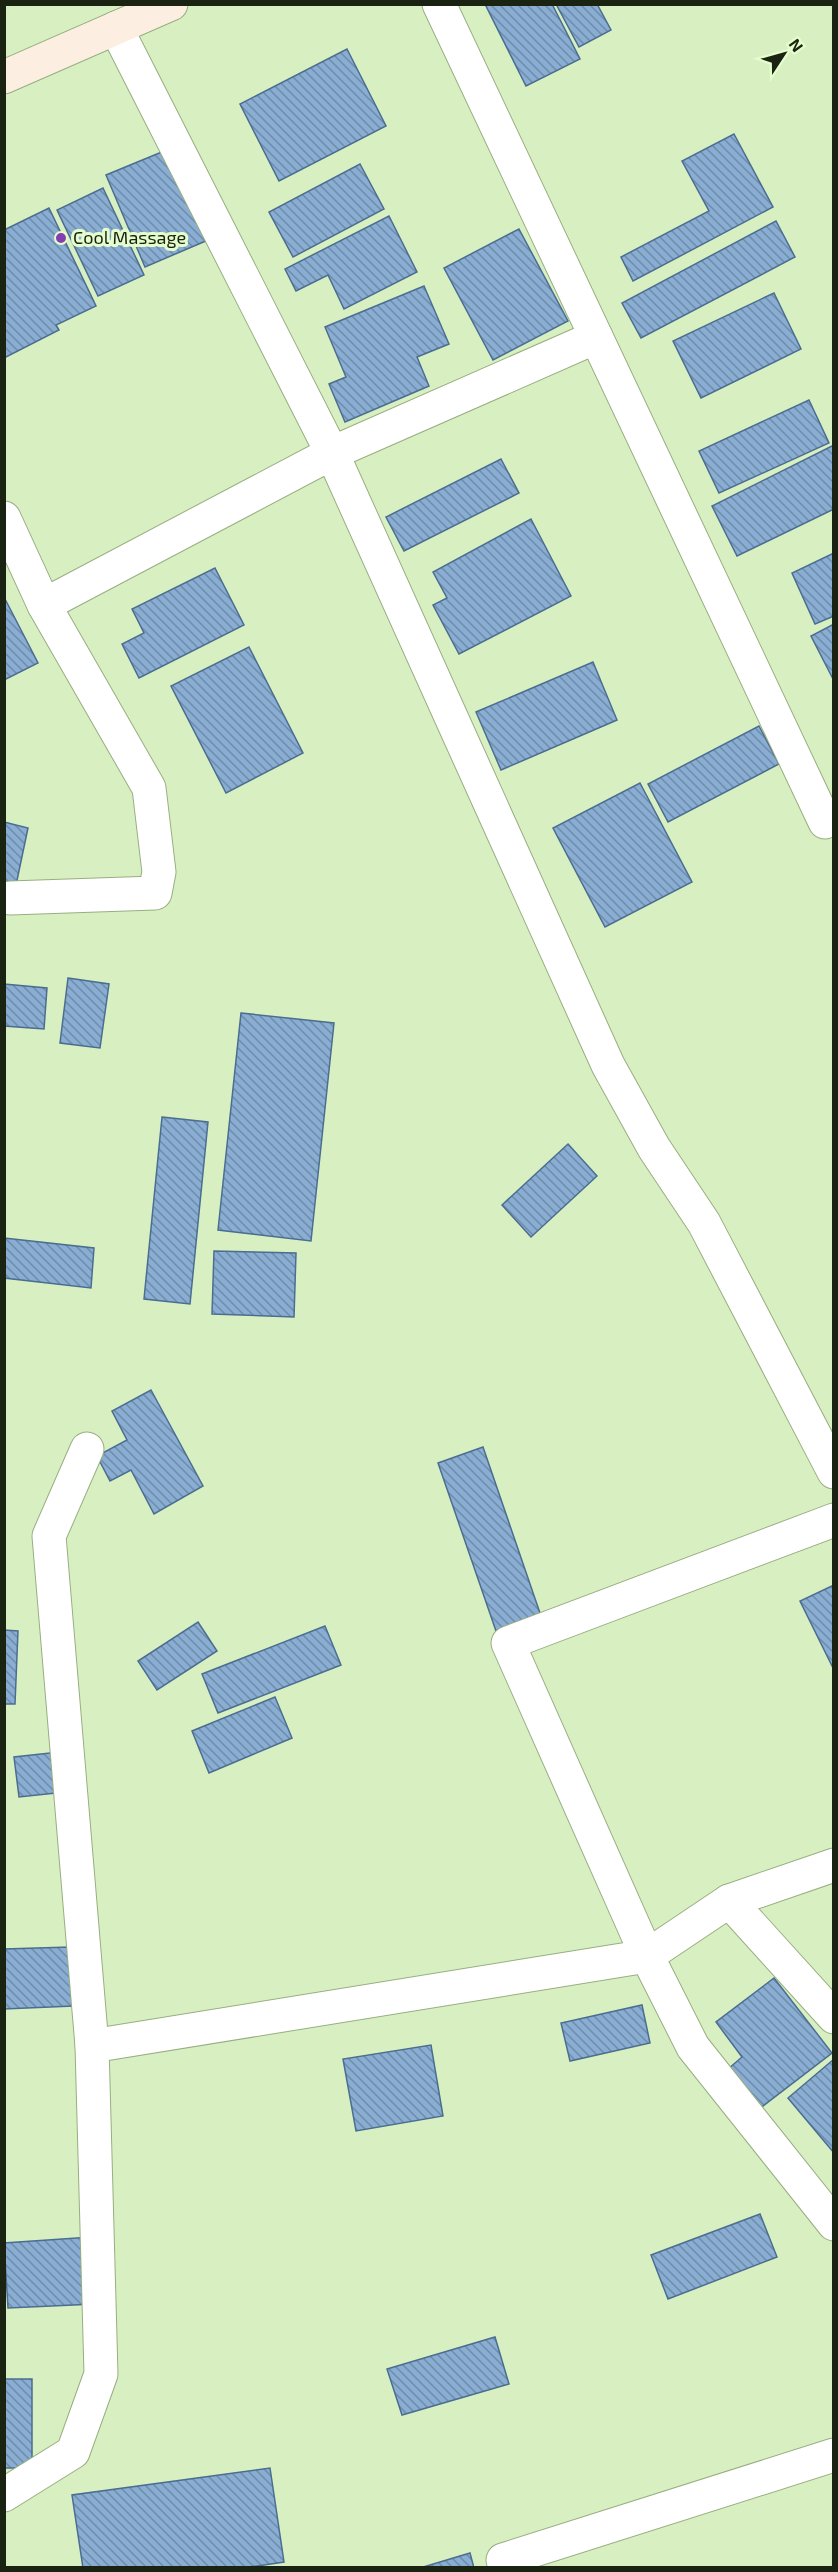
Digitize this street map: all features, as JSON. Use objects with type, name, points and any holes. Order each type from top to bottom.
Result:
[{"type":"main road","points":[[4,77],[171,4]]},
{"type":"street","points":[[439,4],[825,822]]},
{"type":"street","points":[[116,28],[332,453],[608,1065],[654,1148],[704,1223],[834,1472]]},
{"type":"street","points":[[44,605],[332,453],[596,337]]},
{"type":"street","points":[[4,518],[44,605],[149,788],[159,872],[155,893],[10,898]]},
{"type":"street","points":[[4,2494],[73,2452],[101,2374],[92,2046],[49,1536],[87,1449]]},
{"type":"street","points":[[834,1520],[508,1644],[647,1956],[693,2048],[834,2224]]},
{"type":"street","points":[[92,2046],[647,1956],[729,1901],[834,1865]]},
{"type":"street","points":[[729,1901],[834,2017]]},
{"type":"street","points":[[505,2568],[504,2560],[834,2455]]},
{"type":"building","points":[[490,4],[552,4],[580,59],[526,86],[486,6]]},
{"type":"building","points":[[556,4],[597,4],[611,30],[579,47]]},
{"type":"building","points":[[347,49],[386,126],[279,181],[240,104]]},
{"type":"building","points":[[734,134],[773,207],[633,281],[621,257],[709,211],[682,161]]},
{"type":"building","points":[[169,149],[208,240],[145,267],[106,175]]},
{"type":"building","points":[[360,164],[384,209],[293,257],[269,212]]},
{"type":"building","points":[[103,188],[144,275],[98,296],[57,210]]},
{"type":"building","points":[[49,208],[96,306],[56,325],[59,330],[4,358],[4,230]]},
{"type":"building","points":[[389,216],[417,272],[344,309],[328,275],[296,291],[285,269]]},
{"type":"building","points":[[776,221],[795,257],[641,338],[622,303]]},
{"type":"building","points":[[519,229],[568,321],[493,360],[444,268]]},
{"type":"building","points":[[424,286],[449,344],[417,357],[429,386],[345,422],[329,384],[346,377],[325,327]]},
{"type":"building","points":[[774,293],[801,349],[701,398],[673,341]]},
{"type":"building","points":[[809,400],[829,443],[719,493],[699,451]]},
{"type":"building","points":[[834,445],[834,509],[737,556],[712,506]]},
{"type":"building","points":[[501,459],[519,493],[404,551],[386,517]]},
{"type":"building","points":[[531,519],[571,596],[459,654],[433,605],[447,598],[433,572]]},
{"type":"building","points":[[834,553],[834,616],[815,624],[792,573]]},
{"type":"building","points":[[215,568],[244,625],[139,678],[122,644],[144,633],[132,609]]},
{"type":"building","points":[[4,597],[38,663],[4,680]]},
{"type":"building","points":[[834,624],[834,681],[811,636]]},
{"type":"building","points":[[249,647],[303,753],[226,793],[171,686]]},
{"type":"building","points":[[593,662],[617,720],[501,770],[476,712]]},
{"type":"building","points":[[759,726],[779,764],[668,822],[648,784]]},
{"type":"building","points":[[640,783],[692,882],[605,927],[553,828]]},
{"type":"building","points":[[4,822],[28,828],[15,890],[4,888]]},
{"type":"building","points":[[68,978],[109,984],[100,1048],[60,1043]]},
{"type":"building","points":[[4,984],[47,988],[44,1029],[4,1026]]},
{"type":"building","points":[[241,1013],[334,1023],[311,1241],[218,1230]]},
{"type":"building","points":[[162,1117],[208,1122],[190,1304],[144,1299]]},
{"type":"building","points":[[568,1144],[597,1176],[531,1237],[502,1205]]},
{"type":"building","points":[[4,1238],[94,1248],[91,1288],[4,1278]]},
{"type":"building","points":[[214,1251],[296,1253],[294,1317],[212,1314]]},
{"type":"building","points":[[151,1390],[203,1486],[154,1514],[131,1470],[110,1481],[97,1456],[127,1440],[112,1411]]},
{"type":"building","points":[[483,1447],[541,1616],[496,1631],[438,1463]]},
{"type":"building","points":[[834,1585],[834,1670],[800,1601]]},
{"type":"building","points":[[198,1622],[217,1651],[157,1690],[138,1661]]},
{"type":"building","points":[[325,1626],[341,1665],[218,1713],[202,1674]]},
{"type":"building","points":[[4,1630],[18,1631],[15,1704],[4,1704]]},
{"type":"building","points":[[275,1697],[292,1738],[209,1773],[192,1731]]},
{"type":"building","points":[[59,1752],[65,1792],[19,1797],[14,1757]]},
{"type":"building","points":[[70,1947],[73,2006],[4,2009],[4,1949]]},
{"type":"building","points":[[774,1978],[832,2053],[759,2109],[728,2069],[742,2057],[716,2022]]},
{"type":"building","points":[[642,2005],[650,2043],[570,2061],[561,2023]]},
{"type":"building","points":[[431,2045],[443,2116],[356,2131],[343,2059]]},
{"type":"building","points":[[834,2059],[834,2153],[788,2098]]},
{"type":"building","points":[[760,2214],[777,2257],[668,2299],[651,2255]]},
{"type":"building","points":[[91,2237],[95,2304],[8,2308],[4,2243]]},
{"type":"building","points":[[495,2337],[509,2384],[402,2415],[387,2369]]},
{"type":"building","points":[[4,2379],[32,2379],[32,2468],[4,2468]]},
{"type":"building","points":[[270,2468],[284,2562],[243,2568],[83,2568],[72,2495]]},
{"type":"building","points":[[470,2553],[474,2568],[420,2568]]},
{"type":"place","name":"Cool Massage","points":[[61,238]]}]
